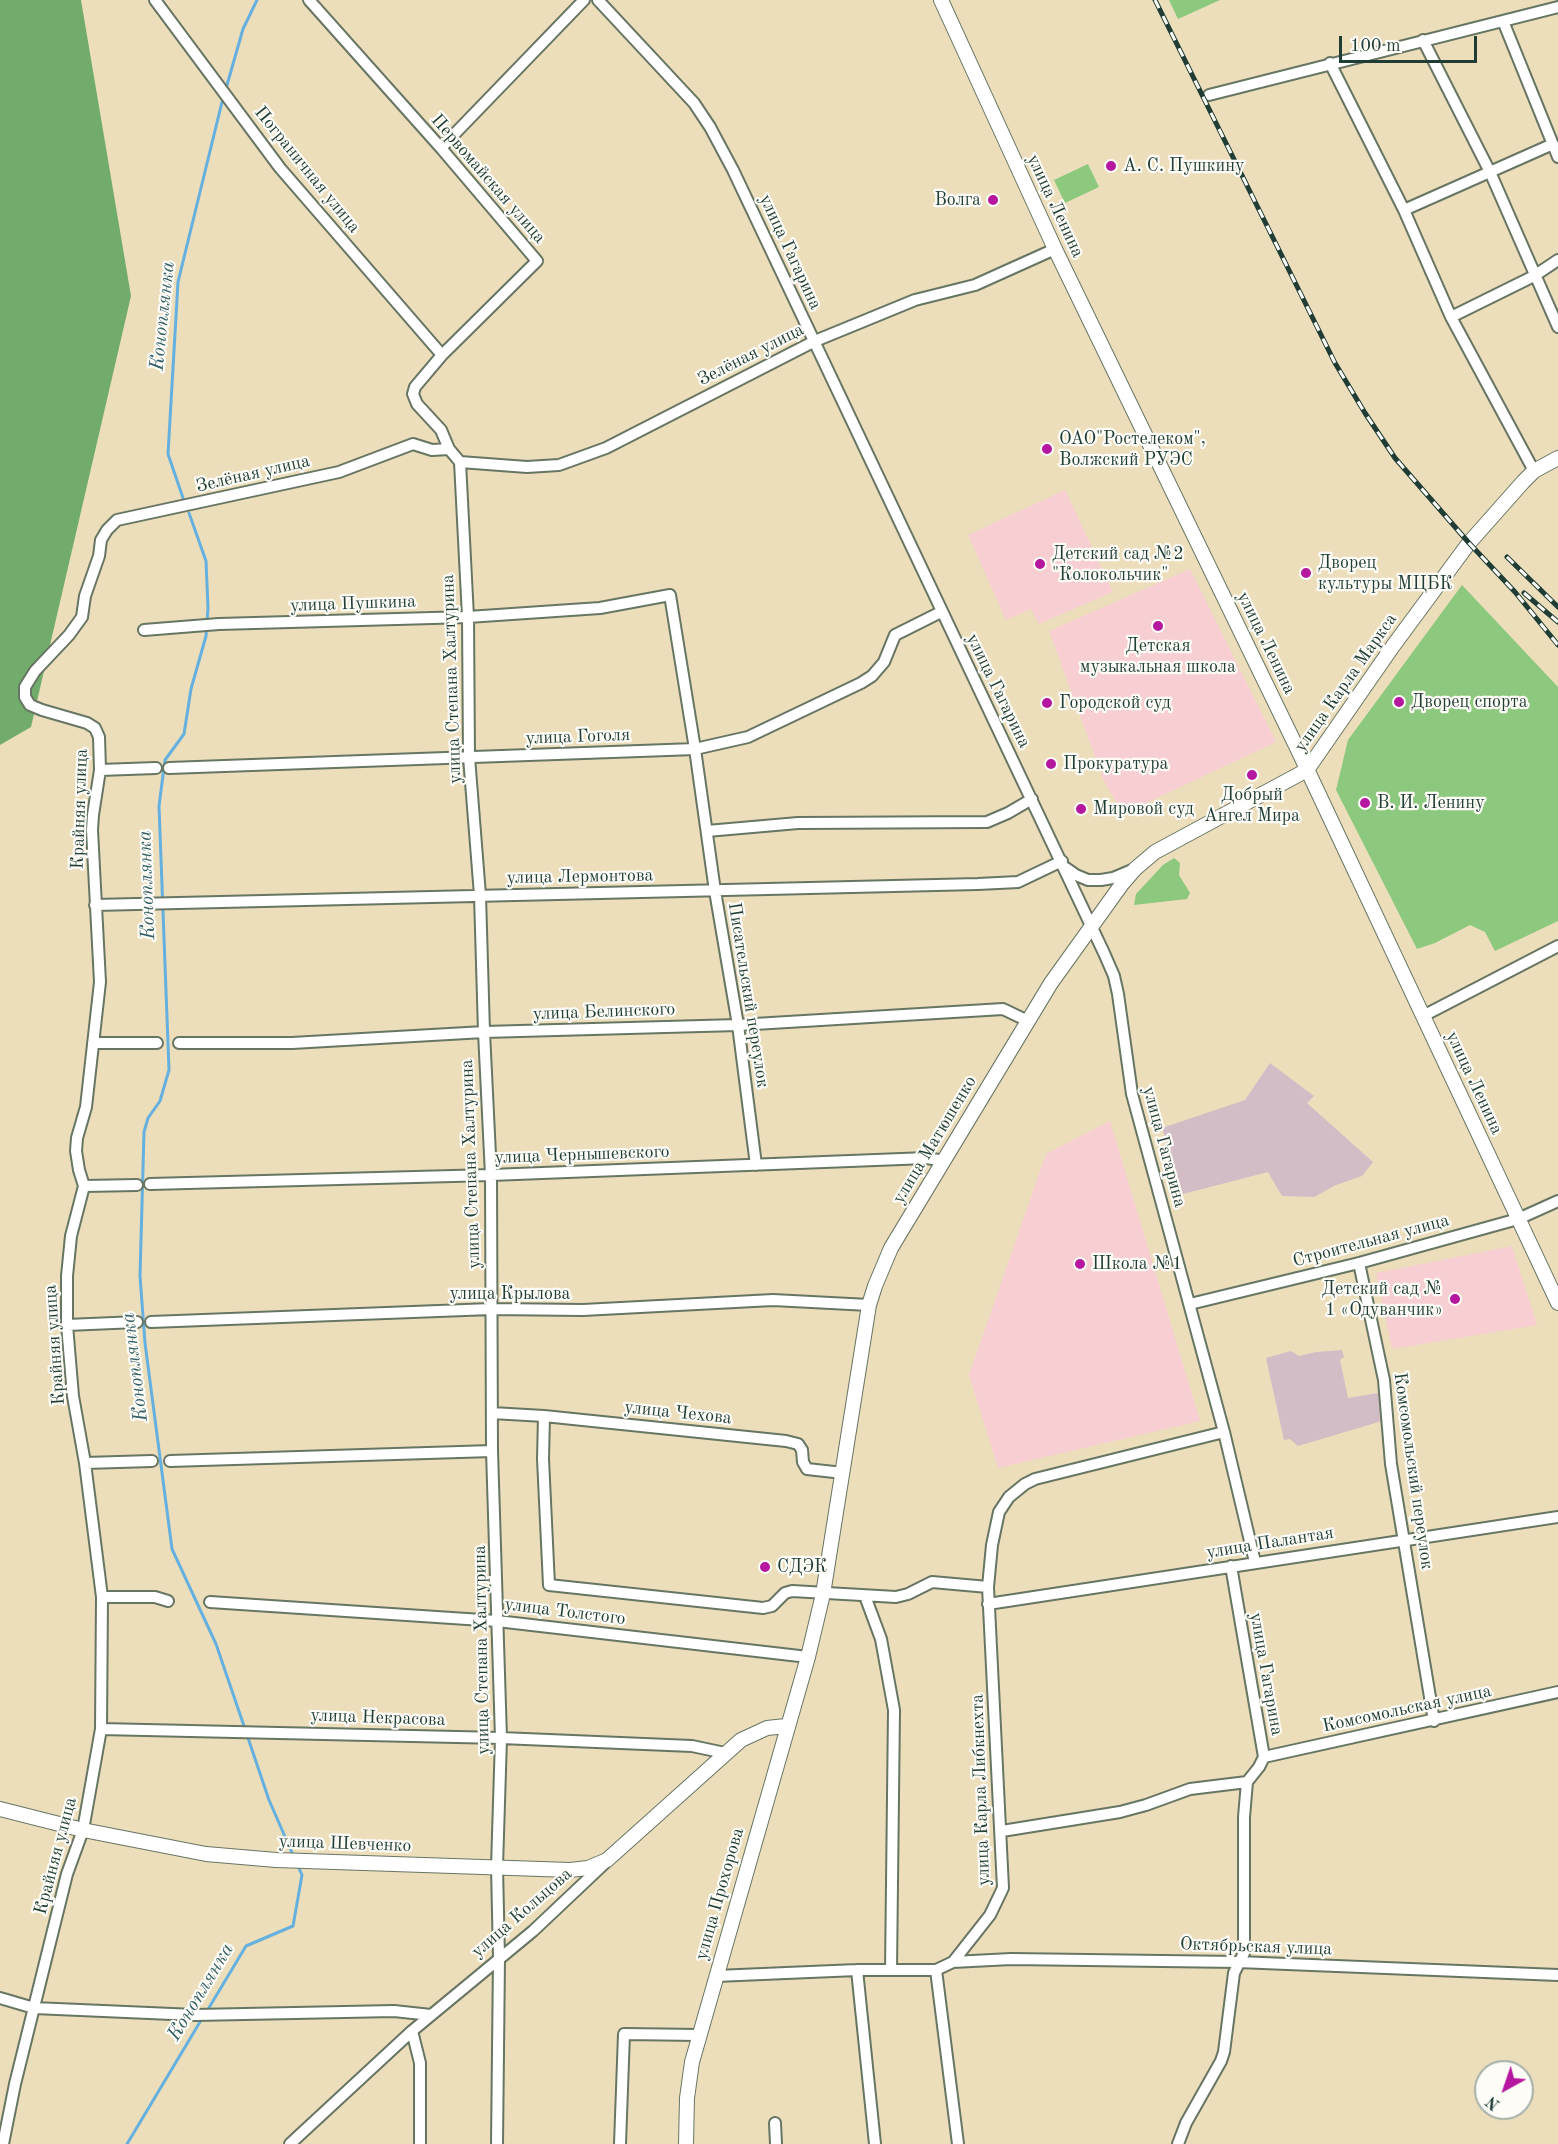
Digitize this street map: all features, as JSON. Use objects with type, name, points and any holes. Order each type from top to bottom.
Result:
[{"type":"main road","name":"улица Ленина","points":[[941,0],[1055,249],[1307,770],[1558,1303]]},
{"type":"main road","name":"улица Карла Маркса","points":[[1307,770],[1469,543],[1534,471],[1558,458]]},
{"type":"main road","name":"улица Матюшенко","points":[[808,1657],[823,1594],[869,1305],[891,1248],[1063,964],[1135,869],[1155,852],[1172,842],[1307,770]]},
{"type":"main road","name":"улица Прохорова","points":[[686,2144],[687,2097],[692,2062],[786,1726],[808,1657]]},
{"type":"main road","name":"улица Кольцова","points":[[607,1860],[726,1753],[755,1732],[786,1726]]},
{"type":"main road","name":"улица Шевченко","points":[[0,1809],[83,1830],[206,1854],[276,1860],[570,1870],[588,1868],[607,1860]]},
{"type":"street","name":"Пограничная улица","points":[[154,0],[280,168],[442,355]]},
{"type":"street","name":"Первомайская улица","points":[[309,0],[441,148],[537,261],[442,355],[415,387],[413,394],[417,404],[441,430],[449,449],[460,462]]},
{"type":"street","points":[[441,148],[584,0]]},
{"type":"street","name":"улица Гагарина","points":[[598,0],[694,103],[733,170],[1114,976],[1122,1015],[1132,1094],[1224,1432],[1255,1562]]},
{"type":"street","points":[[1209,95],[1558,7]]},
{"type":"street","points":[[1503,21],[1558,157]]},
{"type":"street","points":[[1423,40],[1490,172],[1558,327]]},
{"type":"street","points":[[1330,63],[1404,210],[1451,317],[1534,471]]},
{"type":"street","points":[[1404,210],[1553,144]]},
{"type":"street","name":"Зелёная улица","points":[[460,462],[527,467],[559,465],[606,448],[814,341],[915,300],[975,285],[1055,249]]},
{"type":"street","points":[[1451,317],[1534,276],[1558,260]]},
{"type":"street","name":"Зелёная улица","points":[[95,571],[101,540],[117,520],[339,472],[413,444],[432,450],[449,449]]},
{"type":"street","name":"улица Степана Халтурина","points":[[460,462],[468,617],[469,757],[480,895],[491,1175],[492,1450],[501,1738],[497,1866],[499,1958],[497,2144]]},
{"type":"street","name":"Крайняя улица","points":[[3,2144],[15,2084],[67,1874],[83,1830],[101,1729],[102,1597],[85,1463],[73,1396],[67,1325],[67,1276],[71,1236],[84,1186],[78,1161],[77,1138],[86,1107],[100,982],[93,815],[100,770],[99,736],[95,728],[79,720],[30,705],[25,697],[26,687],[35,671],[69,635],[82,617],[85,596],[95,571]]},
{"type":"street","name":"улица Пушкина","points":[[144,630],[219,624],[468,617],[600,608],[670,595]]},
{"type":"street","name":"Писательский переулок","points":[[670,595],[738,1024],[756,1165]]},
{"type":"street","name":"улица Гоголя","points":[[169,768],[695,749],[748,737],[861,683],[872,676],[884,663],[895,636],[941,612]]},
{"type":"street","points":[[100,770],[156,768]]},
{"type":"street","points":[[707,831],[798,823],[987,822],[997,819],[1032,799]]},
{"type":"street","points":[[1063,864],[1076,875],[1088,880],[1113,878],[1135,869]]},
{"type":"street","name":"улица Лермонтова","points":[[95,905],[1018,882],[1063,864]]},
{"type":"street","points":[[1423,1016],[1558,946]]},
{"type":"street","name":"улица Белинского","points":[[179,1043],[291,1043],[484,1032],[738,1024],[1003,1009],[1028,1021]]},
{"type":"street","points":[[93,1043],[157,1043]]},
{"type":"street","name":"улица Чернышевского","points":[[150,1184],[491,1175],[927,1158],[944,1161]]},
{"type":"street","points":[[84,1186],[137,1185]]},
{"type":"street","name":"Строительная улица","points":[[1190,1304],[1359,1263],[1518,1219],[1558,1201]]},
{"type":"street","name":"Комсомольский переулок","points":[[1359,1263],[1384,1380],[1391,1464],[1434,1721]]},
{"type":"street","name":"улица Крылова","points":[[151,1322],[491,1309],[583,1310],[773,1300],[869,1305]]},
{"type":"street","points":[[67,1325],[137,1322]]},
{"type":"street","name":"улица Чехова","points":[[492,1413],[544,1416],[786,1441],[798,1444],[807,1469],[843,1473]]},
{"type":"street","points":[[544,1416],[543,1459],[549,1585],[763,1608],[772,1606],[785,1593],[792,1591],[896,1597],[909,1594],[933,1582],[988,1587],[992,1545],[999,1512],[1009,1497],[1025,1484],[1035,1479],[1224,1432]]},
{"type":"street","points":[[170,1461],[492,1450]]},
{"type":"street","points":[[85,1463],[152,1461]]},
{"type":"street","name":"улица Палантая","points":[[988,1604],[1558,1517]]},
{"type":"street","name":"улица Гагарина","points":[[1178,2144],[1186,2123],[1224,2052],[1234,1973],[1244,1953],[1244,1817],[1247,1782],[1264,1757],[1231,1566]]},
{"type":"street","name":"улица Карла Либкнехта","points":[[936,1970],[953,1962],[990,1915],[1004,1888],[988,1587]]},
{"type":"street","points":[[865,1596],[881,1639],[894,1710],[891,1970]]},
{"type":"street","points":[[102,1597],[155,1597],[168,1601]]},
{"type":"street","name":"улица Толстого","points":[[210,1602],[497,1621],[808,1657]]},
{"type":"street","name":"Комсомольская улица","points":[[1264,1757],[1558,1692]]},
{"type":"street","name":"улица Некрасова","points":[[101,1729],[501,1738],[692,1746],[726,1753]]},
{"type":"street","points":[[1002,1831],[1120,1812],[1190,1789],[1247,1782]]},
{"type":"street","name":"улица Кольцова","points":[[290,2144],[412,2031],[571,1896],[607,1860]]},
{"type":"street","name":"Октябрьская улица","points":[[953,1962],[1011,1959],[1238,1962],[1558,1975]]},
{"type":"street","points":[[857,1970],[875,2144]]},
{"type":"street","points":[[716,1976],[857,1970],[936,1970],[958,2144]]},
{"type":"street","points":[[0,1998],[34,2008],[211,2016],[394,2011],[431,2015]]},
{"type":"street","points":[[412,2031],[420,2063],[420,2144]]},
{"type":"street","points":[[620,2144],[624,2034],[699,2035]]},
{"type":"street","points":[[775,2123],[776,2144]]},
{"type":"shaded area","name":"Детский сад №2 \"Колокольчик\"","points":[[1065,490],[1113,592],[1039,624],[1031,609],[1006,620],[968,535]]},
{"type":"shaded area","points":[[1190,569],[1276,742],[1123,814],[1103,779],[1049,631]]},
{"type":"shaded area","points":[[1270,1063],[1314,1096],[1307,1103],[1373,1162],[1362,1176],[1336,1185],[1314,1197],[1282,1196],[1268,1172],[1183,1194],[1162,1128],[1245,1100]]},
{"type":"shaded area","name":"Школа №1","points":[[1110,1121],[1200,1421],[998,1468],[969,1375],[1046,1154]]},
{"type":"shaded area","name":"Детский сад № 1 «Одуванчик»","points":[[1512,1246],[1537,1325],[1392,1349],[1376,1273]]},
{"type":"shaded area","points":[[1342,1350],[1344,1357],[1340,1360],[1348,1398],[1378,1393],[1382,1421],[1298,1446],[1290,1439],[1284,1440],[1266,1358],[1291,1351],[1299,1356]]},
{"type":"green space","points":[[0,0],[81,0],[131,296],[31,727],[0,745]]},
{"type":"green space","points":[[1169,0],[1220,0],[1178,19]]},
{"type":"green space","points":[[1088,164],[1099,187],[1065,203],[1054,180]]},
{"type":"green space","points":[[1462,585],[1558,687],[1558,921],[1495,951],[1485,932],[1470,925],[1435,943],[1417,949],[1336,790],[1348,740]]},
{"type":"green space","points":[[1174,858],[1180,863],[1179,875],[1190,893],[1187,899],[1134,905],[1136,894],[1163,865]]},
{"type":"waterway","name":"Коноплянка","points":[[227,85],[243,29],[257,0]]},
{"type":"waterway","name":"Коноплянка","points":[[183,498],[168,454],[178,282],[222,102]]},
{"type":"waterway","name":"Коноплянка","points":[[189,513],[206,561],[208,608],[206,636],[191,689],[184,734],[165,760],[159,806],[169,1070],[160,1101],[148,1118],[144,1132],[140,1276],[145,1343],[172,1549],[216,1644],[245,1729]]},
{"type":"waterway","name":"Коноплянка","points":[[247,1735],[269,1800],[293,1855]]},
{"type":"waterway","name":"Коноплянка","points":[[207,2011],[246,1946],[293,1926],[302,1875],[297,1864]]},
{"type":"waterway","name":"Коноплянка","points":[[127,2144],[203,2017]]},
{"type":"railway","points":[[1155,0],[1335,363],[1365,413],[1395,458],[1515,592],[1558,645]]},
{"type":"railway","points":[[1507,557],[1558,607]]},
{"type":"railway","points":[[1524,593],[1558,622]]},
{"type":"place","name":"А. С. Пушкину","points":[[1111,166]]},
{"type":"place","name":"Волга","points":[[993,200]]},
{"type":"place","name":"ОАО\"Ростелеком\", Волжский РУЭС","points":[[1047,449]]},
{"type":"place","name":"Детский сад №2 \"Колокольчик\"","points":[[1040,564]]},
{"type":"place","name":"Дворец культуры МЦБК","points":[[1306,573]]},
{"type":"place","name":"Детская музыкальная школа","points":[[1158,626]]},
{"type":"place","name":"Дворец спорта","points":[[1399,702]]},
{"type":"place","name":"Городской суд","points":[[1047,703]]},
{"type":"place","name":"Прокуратура","points":[[1051,764]]},
{"type":"place","name":"Добрый Ангел Мира","points":[[1252,775]]},
{"type":"place","name":"В. И. Ленину","points":[[1365,803]]},
{"type":"place","name":"Мировой суд","points":[[1081,809]]},
{"type":"place","name":"Школа №1","points":[[1080,1264]]},
{"type":"place","name":"Детский сад № 1 «Одуванчик»","points":[[1455,1299]]},
{"type":"place","name":"СДЭК","points":[[765,1567]]}]
